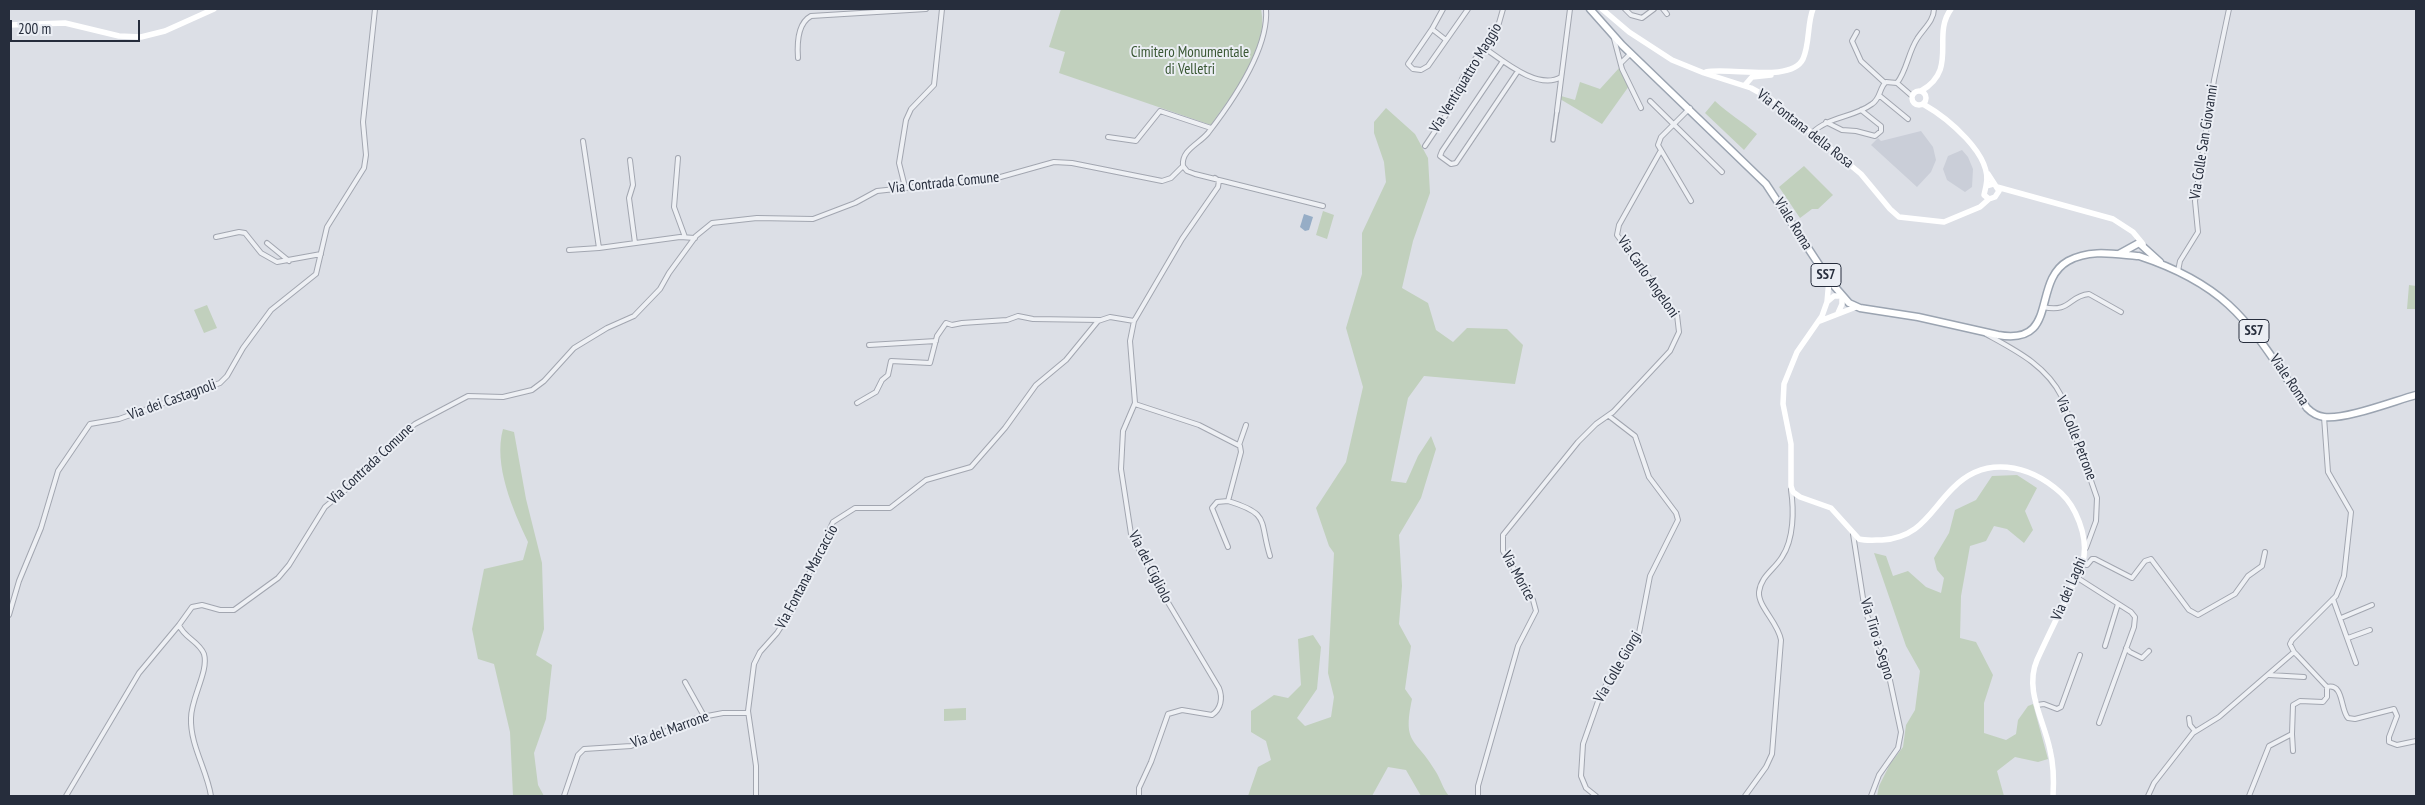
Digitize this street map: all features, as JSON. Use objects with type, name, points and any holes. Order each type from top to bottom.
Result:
[{"type":"main road","points":[[9,25],[68,23],[119,36],[141,37],[165,31],[214,9]]},
{"type":"main road","name":"Viale Roma","points":[[1591,9],[1613,35],[1690,108],[1769,188],[1829,280],[1842,296],[1856,307],[1929,319],[1981,332],[2013,337],[2025,335],[2035,327],[2055,274],[2064,264],[2089,254],[2138,256],[2167,266],[2211,289],[2237,311],[2264,344],[2308,409],[2323,417]]},
{"type":"main road","name":"Via Fontana della Rosa","points":[[1602,9],[1623,27],[1657,51],[1704,73],[1745,86],[1771,99],[1861,174],[1890,209],[1901,218],[1944,222],[1974,209],[1990,197]]},
{"type":"main road","points":[[1745,86],[1752,77],[1787,71],[1800,62],[1804,54],[1813,9]]},
{"type":"main road","points":[[1951,9],[1943,24],[1943,63],[1934,81],[1921,96],[1930,108],[1967,139],[1980,158],[1986,172],[1999,191],[1990,197]]},
{"type":"main road","points":[[1729,81],[1741,70]]},
{"type":"main road","points":[[1704,73],[1741,70],[1774,74]]},
{"type":"main road","points":[[1986,172],[1986,186],[1990,197]]},
{"type":"main road","points":[[1986,186],[1995,185],[2010,192],[2035,196],[2116,220],[2128,229],[2144,247],[2143,255],[2138,256],[2132,252],[2134,245],[2128,229]]},
{"type":"main road","points":[[1990,197],[2010,192]]},
{"type":"main road","name":"Viale Roma","points":[[2118,254],[2134,245],[2144,247],[2167,266]]},
{"type":"main road","points":[[1829,280],[1827,302],[1820,321],[1797,352],[1784,384],[1783,404],[1791,444],[1791,486],[1793,492],[1800,497],[1831,508],[1853,534]]},
{"type":"main road","points":[[1827,302],[1834,296],[1842,296],[1842,304],[1838,313]]},
{"type":"main road","points":[[1820,321],[1856,307]]},
{"type":"main road","points":[[2323,417],[2342,415],[2416,394]]},
{"type":"main road","name":"Via dei Laghi","points":[[1853,534],[1865,540],[1885,540],[1906,535],[1927,519],[1952,488],[1969,475],[1983,468],[2007,466],[2039,478],[2065,498],[2077,517],[2085,550],[2082,564],[2033,670],[2032,685],[2052,757],[2054,773],[2052,796]]},
{"type":"street","name":"Via dei Castagnoli","points":[[9,615],[19,581],[41,529],[58,471],[66,457],[79,444],[89,425],[96,421],[119,419],[222,382],[271,310],[316,274],[327,227],[365,164],[363,122],[375,9]]},
{"type":"street","points":[[798,58],[801,29],[806,20],[812,16],[926,9]]},
{"type":"street","points":[[905,187],[899,163],[906,120],[911,109],[934,85],[942,9]]},
{"type":"street","points":[[1266,9],[1265,27],[1254,64],[1211,128],[1187,153],[1184,166],[1190,172],[1323,206]]},
{"type":"street","points":[[1443,9],[1432,30],[1408,65],[1416,70],[1426,68],[1468,9]]},
{"type":"street","name":"Via Ventiquattro Maggio","points":[[1426,146],[1454,104],[1462,79],[1500,23],[1503,9]]},
{"type":"street","points":[[1553,140],[1570,9]]},
{"type":"street","points":[[1625,9],[1631,15],[1642,18],[1654,9]]},
{"type":"street","points":[[1663,9],[1667,14]]},
{"type":"street","points":[[1898,83],[1903,75],[1914,44],[1931,21],[1934,9]]},
{"type":"street","name":"Via Colle San Giovanni","points":[[2178,271],[2181,259],[2198,232],[2195,202],[2214,80],[2229,9]]},
{"type":"street","points":[[1432,30],[1446,40]]},
{"type":"street","points":[[1858,32],[1852,41],[1860,60],[1885,82],[1898,83],[1907,90],[1921,96]]},
{"type":"street","points":[[1613,35],[1621,63],[1641,108]]},
{"type":"street","points":[[1483,47],[1518,71],[1548,81],[1561,77]]},
{"type":"street","points":[[1621,63],[1631,53]]},
{"type":"street","points":[[1503,61],[1442,152],[1440,156],[1443,159],[1451,164],[1457,162],[1518,71]]},
{"type":"street","points":[[1812,133],[1826,122],[1861,110],[1872,104],[1880,96],[1885,82]]},
{"type":"street","points":[[1880,96],[1908,118]]},
{"type":"street","points":[[1650,101],[1722,172]]},
{"type":"street","points":[[1690,108],[1658,141],[1660,152],[1691,200]]},
{"type":"street","points":[[1826,122],[1842,130],[1856,131],[1875,136],[1882,127],[1861,110]]},
{"type":"street","points":[[1108,137],[1136,141],[1156,112],[1160,111],[1211,128]]},
{"type":"street","points":[[583,141],[599,248]]},
{"type":"street","name":"Via Carlo Angeloni","points":[[1609,416],[1670,350],[1679,332],[1680,321],[1676,313],[1617,234],[1619,225],[1660,152]]},
{"type":"street","points":[[678,158],[674,207],[685,237]]},
{"type":"street","points":[[630,160],[633,186],[629,198],[635,243]]},
{"type":"street","name":"Via Contrada Comune","points":[[66,796],[143,666],[179,626],[193,606],[204,605],[222,610],[234,610],[280,576],[324,509],[349,487],[378,454],[411,426],[468,396],[503,397],[532,390],[544,381],[574,348],[607,328],[634,316],[660,289],[695,238],[706,227],[720,221],[770,217],[813,220],[855,203],[875,192],[905,187],[997,178],[1056,161],[1162,181],[1171,178],[1184,166]]},
{"type":"street","name":"Via del Cigliolo","points":[[1139,796],[1139,788],[1151,764],[1168,714],[1182,710],[1211,716],[1217,711],[1222,697],[1219,688],[1154,579],[1130,532],[1121,480],[1124,428],[1135,404],[1130,343],[1134,321],[1188,230],[1218,187],[1219,181],[1215,178]]},
{"type":"street","points":[[216,237],[242,232],[250,238],[264,256],[277,262],[321,254]]},
{"type":"street","points":[[570,250],[685,237],[695,238]]},
{"type":"street","points":[[267,243],[289,261]]},
{"type":"street","points":[[2043,307],[2062,308],[2088,294],[2121,312]]},
{"type":"street","points":[[857,402],[876,392],[882,380],[888,375],[891,361],[930,363],[940,331],[947,323],[952,326],[962,323],[1007,320],[1018,316],[1035,320],[1100,320],[1110,317],[1134,321]]},
{"type":"street","name":"Via Fontana Marcaccio","points":[[756,796],[756,766],[748,713],[756,658],[782,627],[793,608],[835,521],[855,508],[890,508],[926,480],[971,467],[1005,428],[1036,385],[1066,360],[1100,320]]},
{"type":"street","name":"Via Colle Petrone","points":[[1981,332],[2034,364],[2055,384],[2063,400],[2098,498],[2096,521],[2085,550]]},
{"type":"street","points":[[869,345],[936,341]]},
{"type":"street","points":[[1135,404],[1198,425],[1239,445]]},
{"type":"street","name":"Via Colle Giorgi","points":[[1593,795],[1585,787],[1580,774],[1583,741],[1601,693],[1639,633],[1649,579],[1678,520],[1676,513],[1648,475],[1635,436],[1609,416]]},
{"type":"street","name":"Via Morice","points":[[1478,796],[1478,786],[1517,649],[1536,611],[1533,600],[1503,551],[1502,537],[1578,442],[1596,424],[1609,416]]},
{"type":"street","points":[[2293,751],[2293,704],[2300,701],[2323,702],[2327,697],[2327,687],[2295,654],[2291,645],[2292,640],[2333,599],[2343,582],[2351,515],[2350,508],[2328,472],[2323,417]]},
{"type":"street","points":[[1228,500],[1241,452],[1239,445],[1246,425]]},
{"type":"street","points":[[1745,796],[1766,767],[1772,754],[1781,643],[1778,627],[1762,604],[1759,593],[1764,578],[1781,559],[1787,545],[1793,508],[1791,486]]},
{"type":"street","points":[[1228,547],[1212,508],[1216,502],[1228,500],[1248,509],[1261,518],[1265,526],[1270,556]]},
{"type":"street","name":"Via Tiro a Segno","points":[[1853,534],[1865,611],[1886,657],[1901,732],[1898,748],[1879,775],[1871,796]]},
{"type":"street","points":[[2082,564],[2087,565],[2092,559],[2095,559],[2132,578],[2136,576],[2145,561],[2151,560],[2189,610],[2198,615],[2236,593],[2248,576],[2262,566],[2265,552]]},
{"type":"street","points":[[2076,577],[2135,617],[2099,723]]},
{"type":"street","points":[[2333,599],[2356,663]]},
{"type":"street","points":[[2105,646],[2118,604]]},
{"type":"street","points":[[2341,618],[2372,605]]},
{"type":"street","points":[[179,626],[183,633],[200,647],[205,658],[192,707],[191,722],[211,796]]},
{"type":"street","points":[[2348,638],[2370,630]]},
{"type":"street","points":[[2126,647],[2130,652],[2142,658],[2149,651]]},
{"type":"street","points":[[2148,796],[2153,785],[2195,732],[2217,718],[2295,654]]},
{"type":"street","points":[[2037,705],[2046,704],[2057,709],[2061,707],[2080,655]]},
{"type":"street","points":[[2269,675],[2304,676]]},
{"type":"street","points":[[685,682],[704,716]]},
{"type":"street","points":[[2327,687],[2332,686],[2337,689],[2345,715],[2351,719],[2388,709],[2395,709],[2397,718],[2389,737],[2389,742],[2397,745],[2416,741]]},
{"type":"street","name":"Via del Marrone","points":[[564,796],[578,755],[582,749],[631,746],[669,728],[704,716],[725,713],[748,713]]},
{"type":"street","points":[[2189,718],[2190,725],[2195,732]]},
{"type":"street","points":[[2249,796],[2269,746],[2292,734]]},
{"type":"shaded area","points":[[1921,131],[1933,147],[1936,160],[1931,172],[1917,187],[1871,145],[1878,138],[1881,141]]},
{"type":"shaded area","points":[[1962,150],[1968,157],[1973,169],[1972,187],[1965,192],[1947,180],[1943,169],[1948,156]]},
{"type":"green space","name":"Cimitero Monumentale di Velletri","points":[[1061,9],[1261,9],[1262,25],[1260,41],[1248,71],[1211,125],[1059,73],[1065,52],[1049,47]]},
{"type":"green space","points":[[1620,67],[1629,86],[1602,124],[1560,99],[1561,96],[1575,100],[1580,82],[1600,89]]},
{"type":"green space","points":[[1715,101],[1757,134],[1744,150],[1705,113]]},
{"type":"green space","points":[[1386,108],[1415,134],[1428,158],[1430,193],[1413,241],[1402,288],[1428,303],[1436,330],[1453,342],[1467,328],[1507,329],[1523,345],[1515,384],[1424,376],[1408,398],[1391,481],[1406,483],[1418,456],[1431,436],[1436,449],[1421,498],[1399,535],[1402,586],[1399,624],[1411,646],[1405,689],[1412,699],[1409,714],[1410,734],[1436,772],[1449,796],[1421,796],[1406,770],[1388,767],[1372,796],[1248,796],[1258,767],[1271,760],[1266,741],[1251,732],[1251,711],[1274,695],[1288,698],[1301,685],[1298,639],[1313,635],[1321,647],[1317,689],[1297,718],[1305,726],[1331,717],[1334,697],[1328,673],[1334,553],[1329,546],[1316,508],[1346,462],[1363,387],[1346,328],[1362,274],[1362,233],[1386,182],[1384,162],[1374,133],[1374,122]]},
{"type":"green space","points":[[1804,166],[1833,195],[1818,209],[1812,209],[1800,218],[1779,187]]},
{"type":"green space","points":[[1323,211],[1334,215],[1327,239],[1316,235]]},
{"type":"green space","points":[[2409,285],[2416,286],[2416,309],[2407,309]]},
{"type":"green space","points":[[207,305],[217,328],[204,333],[194,310]]},
{"type":"green space","points":[[503,429],[514,432],[526,499],[542,563],[544,629],[536,655],[552,665],[546,719],[534,753],[538,785],[544,796],[513,796],[510,732],[494,664],[478,659],[472,629],[484,569],[523,560],[528,542],[506,487],[501,457]]},
{"type":"green space","points":[[2017,475],[2037,488],[2025,511],[2033,530],[2024,543],[2007,529],[1994,526],[1986,541],[1970,546],[1961,596],[1960,638],[1976,642],[1993,675],[1984,703],[1984,733],[2006,740],[2016,734],[2018,720],[2028,706],[2033,704],[2048,759],[2038,762],[2015,757],[1997,771],[2004,796],[1877,796],[1879,786],[1890,764],[1903,747],[1906,725],[1915,710],[1920,671],[1906,646],[1874,553],[1886,556],[1893,576],[1908,571],[1926,587],[1941,593],[1944,578],[1937,570],[1934,558],[1949,533],[1955,510],[1976,500],[1992,476]]},
{"type":"green space","points":[[966,708],[966,720],[944,721],[944,709]]},
{"type":"water","points":[[1304,214],[1313,217],[1309,230],[1305,231],[1300,227]]}]
